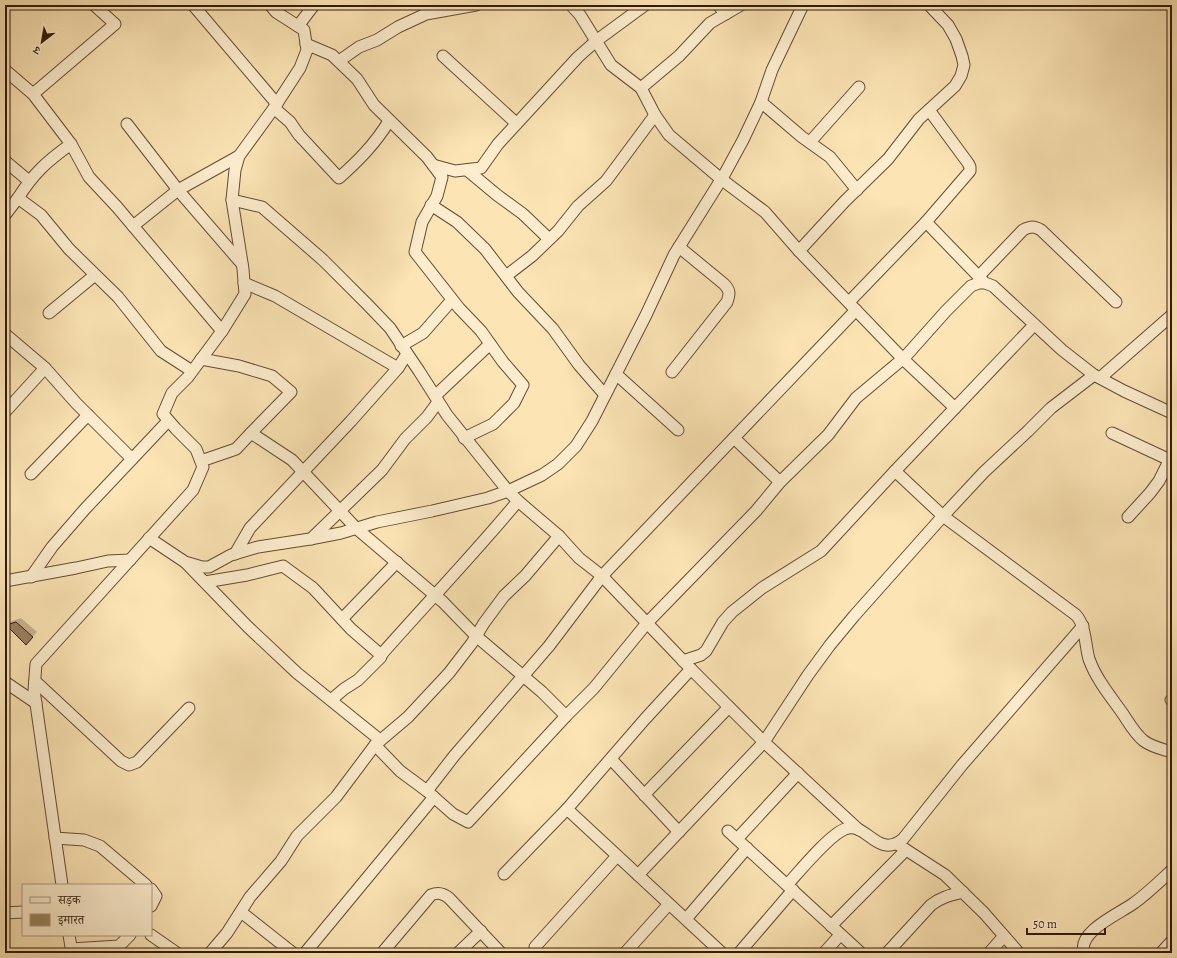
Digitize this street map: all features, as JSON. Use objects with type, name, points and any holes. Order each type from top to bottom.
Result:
[{"type":"street","points":[[33,94],[115,24],[94,5]]},
{"type":"street","points":[[193,5],[275,106],[290,122],[299,135],[338,178],[361,158],[378,138],[389,121]]},
{"type":"street","points":[[62,884],[34,690],[36,664],[193,490],[203,467],[196,450],[163,414],[172,393],[192,371],[222,331],[245,294],[232,200],[235,170],[239,156],[300,68],[307,50],[304,30],[276,12],[270,5]]},
{"type":"street","points":[[298,26],[314,5]]},
{"type":"street","points":[[339,62],[359,47],[377,40],[398,27],[426,14],[476,5]]},
{"type":"street","points":[[571,5],[580,15],[611,64],[641,88],[655,115],[669,135],[721,179],[765,212],[799,251],[903,359],[955,408]]},
{"type":"street","points":[[433,165],[455,171],[481,168],[498,144],[516,123],[578,57],[596,41],[645,5]]},
{"type":"street","points":[[718,5],[726,14]]},
{"type":"street","points":[[641,88],[679,56],[710,23],[741,5]]},
{"type":"street","points":[[185,562],[202,567],[209,567],[235,554],[258,547],[310,539],[384,520],[488,498],[508,491],[542,475],[558,464],[576,446],[592,421],[606,396],[679,247],[743,140],[761,102],[772,70],[803,5]]},
{"type":"street","points":[[799,251],[888,159],[919,119],[954,86],[961,76],[964,65],[956,39],[948,25],[929,5]]},
{"type":"street","points":[[306,44],[332,55],[357,79],[374,106],[427,156],[442,177],[437,196],[422,222],[415,252],[452,300],[481,331],[503,362],[523,385],[514,403],[494,424],[464,438]]},
{"type":"street","points":[[443,56],[516,123]]},
{"type":"street","points":[[5,70],[33,94],[70,144],[89,177],[133,226],[222,331]]},
{"type":"street","points":[[810,142],[859,87]]},
{"type":"street","points":[[761,102],[830,157],[857,190]]},
{"type":"street","points":[[305,953],[431,794],[454,756],[549,646],[602,576],[734,438],[968,175],[970,167],[968,163],[929,110]]},
{"type":"street","points":[[506,276],[532,256],[578,206],[606,181],[655,115]]},
{"type":"street","points":[[127,124],[178,190],[242,265]]},
{"type":"street","points":[[5,215],[29,181],[48,161],[70,144]]},
{"type":"street","points":[[133,226],[178,190],[239,156]]},
{"type":"street","points":[[5,161],[29,181]]},
{"type":"street","points":[[468,170],[497,195],[523,214],[549,239]]},
{"type":"street","points":[[18,198],[41,215],[69,249],[118,297],[161,351],[192,371]]},
{"type":"street","points":[[232,200],[262,207],[323,260],[362,298],[390,328],[447,415],[508,491],[559,536],[579,558],[602,576],[687,665],[764,742],[859,830],[884,845],[901,847],[945,875],[984,913],[1019,953]]},
{"type":"street","points":[[431,206],[457,222],[485,250],[518,292],[553,329],[579,365],[606,396]]},
{"type":"street","points":[[926,222],[982,280],[1000,292],[1011,304],[1062,350],[1097,376],[1124,391],[1172,413]]},
{"type":"street","points":[[149,538],[185,562],[248,627],[378,743],[400,771],[431,794],[454,814],[468,822],[566,716],[594,688],[647,623],[756,511],[780,482],[828,435],[856,398],[903,359],[946,311],[971,286],[982,280],[1023,230],[1030,227],[1035,227],[1042,230],[1116,302]]},
{"type":"street","points":[[672,372],[727,302],[730,292],[724,284],[679,247]]},
{"type":"street","points":[[49,313],[95,275]]},
{"type":"street","points":[[244,283],[275,296],[398,368]]},
{"type":"street","points":[[235,554],[250,528],[351,421],[398,368],[404,350],[423,333],[452,300]]},
{"type":"street","points":[[638,875],[764,742],[808,675],[830,645],[943,516],[984,472],[1050,408],[1097,376],[1172,315]]},
{"type":"street","points":[[504,874],[611,759],[645,719],[687,665],[706,651],[723,622],[732,612],[762,588],[820,551],[1034,325]]},
{"type":"street","points":[[5,334],[44,368],[132,459]]},
{"type":"street","points":[[310,539],[382,470],[406,439],[427,417],[437,399],[490,344]]},
{"type":"street","points":[[201,359],[239,366],[272,376],[291,392],[236,449],[201,460]]},
{"type":"street","points":[[5,412],[44,368]]},
{"type":"street","points":[[616,374],[678,430]]},
{"type":"street","points":[[31,474],[88,415]]},
{"type":"street","points":[[31,577],[52,547],[84,508],[168,421]]},
{"type":"street","points":[[251,433],[292,460],[304,470],[339,511],[356,528],[435,596],[476,636],[542,692],[566,716]]},
{"type":"street","points":[[1112,433],[1171,458],[1159,481],[1150,494],[1128,516]]},
{"type":"street","points":[[734,438],[780,482]]},
{"type":"street","points":[[895,471],[943,516],[1071,611],[1079,619],[1090,660],[1102,684],[1135,733],[1151,745],[1172,752]]},
{"type":"street","points":[[331,700],[358,680],[381,657],[380,655],[435,596],[518,501]]},
{"type":"street","points":[[210,953],[227,933],[250,897],[281,861],[297,836],[336,797],[378,743],[408,717],[449,673],[504,596],[524,576],[559,536]]},
{"type":"street","points":[[5,581],[108,561],[130,560]]},
{"type":"street","points":[[342,619],[397,562]]},
{"type":"street","points":[[205,582],[283,566],[313,588],[351,629],[380,655]]},
{"type":"street","points":[[831,926],[901,847],[903,839],[962,765],[1082,626]]},
{"type":"street","points":[[35,681],[121,761],[129,765],[137,762],[189,708]]},
{"type":"street","points":[[5,682],[36,703]]},
{"type":"street","points":[[644,795],[729,707]]},
{"type":"street","points":[[611,759],[679,832]]},
{"type":"street","points":[[737,839],[798,773]]},
{"type":"street","points":[[566,809],[722,953]]},
{"type":"street","points":[[739,953],[813,856],[837,833],[846,828],[859,830]]},
{"type":"street","points":[[728,831],[860,953]]},
{"type":"street","points":[[55,838],[84,840],[100,846],[145,884]]},
{"type":"street","points":[[686,919],[747,848]]},
{"type":"street","points":[[534,947],[617,856]]},
{"type":"street","points":[[1084,953],[1083,950],[1085,942],[1096,928],[1106,920],[1134,904],[1172,870]]},
{"type":"street","points":[[152,890],[156,896],[152,904]]},
{"type":"street","points":[[887,953],[938,900],[946,896],[963,892]]},
{"type":"street","points":[[382,953],[431,895],[436,893],[444,894],[449,898],[502,953]]},
{"type":"street","points":[[625,953],[669,904]]},
{"type":"street","points":[[5,913],[22,912]]},
{"type":"street","points":[[241,912],[293,953]]},
{"type":"street","points":[[458,953],[481,931]]},
{"type":"street","points":[[824,953],[840,935]]},
{"type":"street","points":[[69,936],[72,951],[119,946],[129,936]]},
{"type":"street","points":[[152,936],[177,953]]},
{"type":"street","points":[[989,953],[1004,936]]},
{"type":"street","points":[[1161,953],[1172,941]]},
{"type":"building","points":[[16,622],[33,637],[26,645],[6,625]]}]
